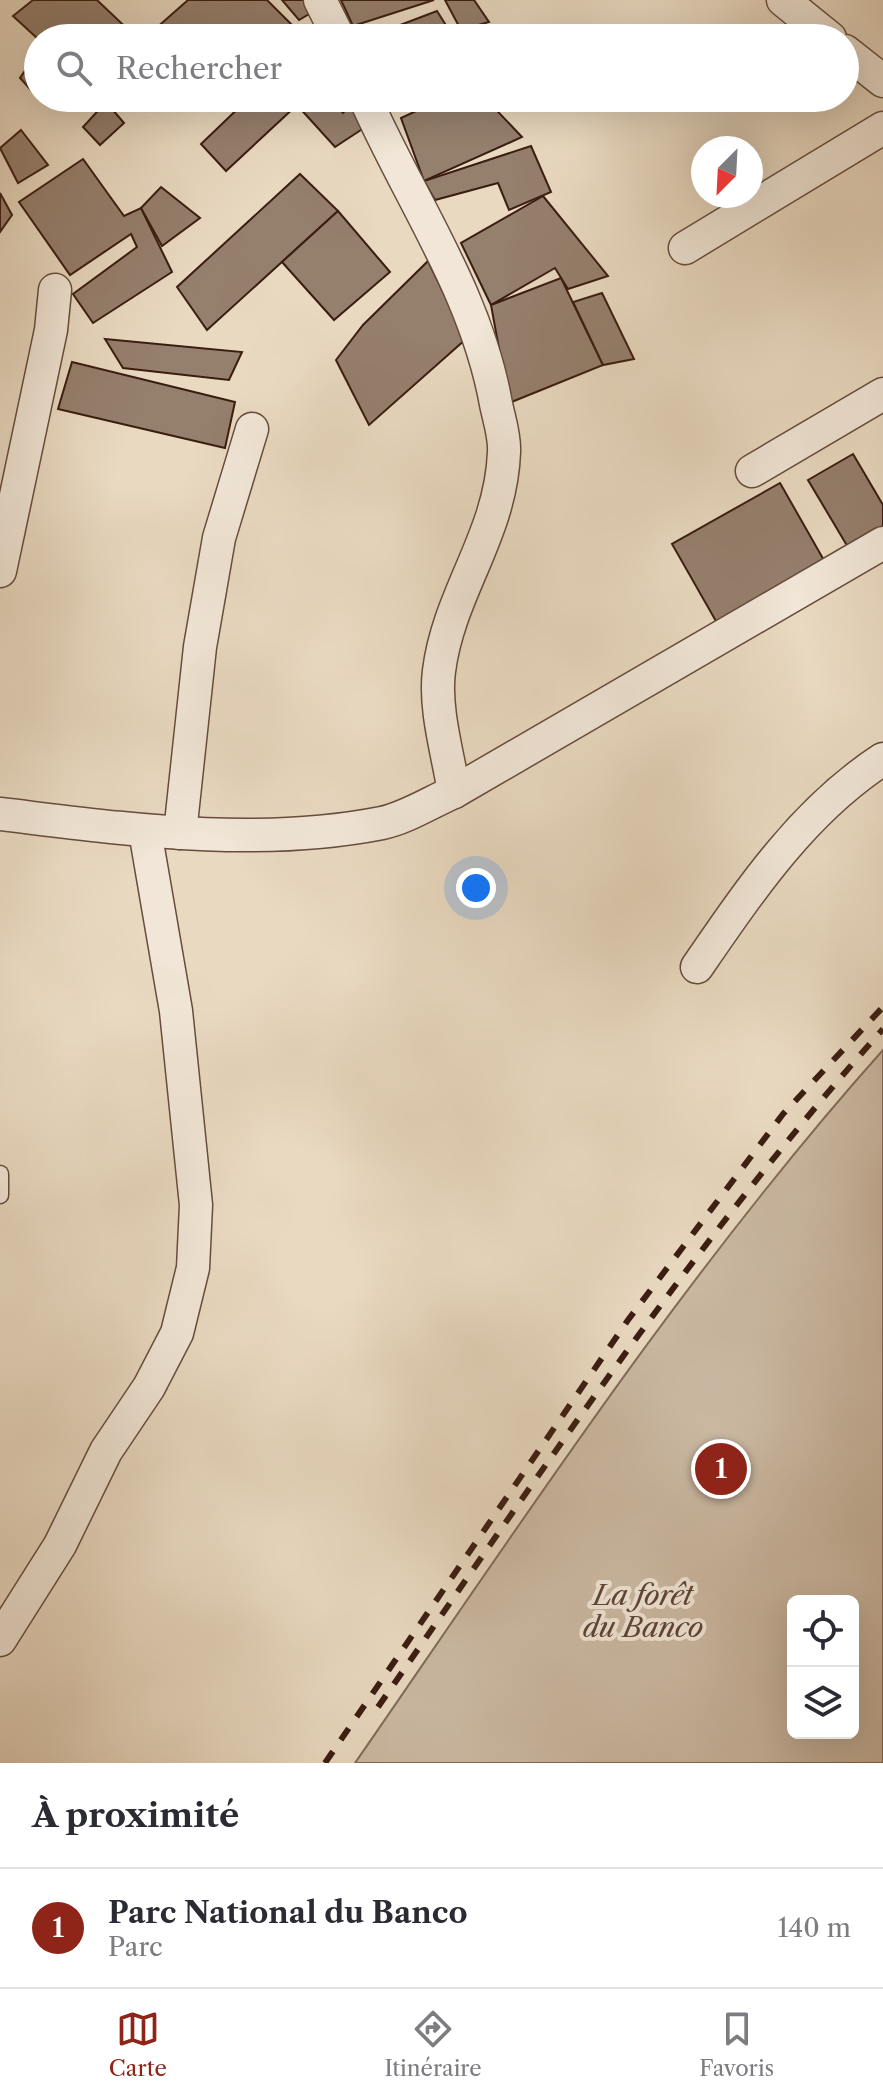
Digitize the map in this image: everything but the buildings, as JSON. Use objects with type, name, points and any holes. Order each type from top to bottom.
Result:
[{"type":"street","points":[[320,0],[332,24]]},
{"type":"street","points":[[783,0],[813,24]]},
{"type":"street","points":[[859,62],[883,81]]},
{"type":"street","points":[[372,112],[470,307],[492,381],[504,448],[499,498],[486,540],[453,613],[439,673],[454,792]]},
{"type":"street","points":[[685,248],[883,128]]},
{"type":"street","points":[[0,571],[51,330],[55,290]]},
{"type":"street","points":[[752,471],[883,394]]},
{"type":"street","points":[[180,833],[200,647],[216,554],[252,429]]},
{"type":"street","points":[[0,814],[145,831],[264,838],[385,822],[454,792],[883,543]]},
{"type":"street","points":[[697,967],[760,875],[805,823],[883,759]]},
{"type":"street","points":[[0,1640],[60,1545],[106,1451],[163,1360],[177,1333],[193,1268],[196,1205],[176,1011],[145,831]]},
{"type":"lane","points":[[0,1174],[0,1195]]},
{"type":"green space","name":"La forêt du Banco","points":[[883,1050],[883,1763],[355,1763],[608,1398],[741,1220]]},
{"type":"railway","points":[[325,1763],[628,1320],[783,1114],[883,1007]]},
{"type":"railway","points":[[378,1707],[559,1446],[683,1275],[747,1191],[883,1029]]},
{"type":"place","name":"Parc National du Banco","points":[[721,1469]]}]
